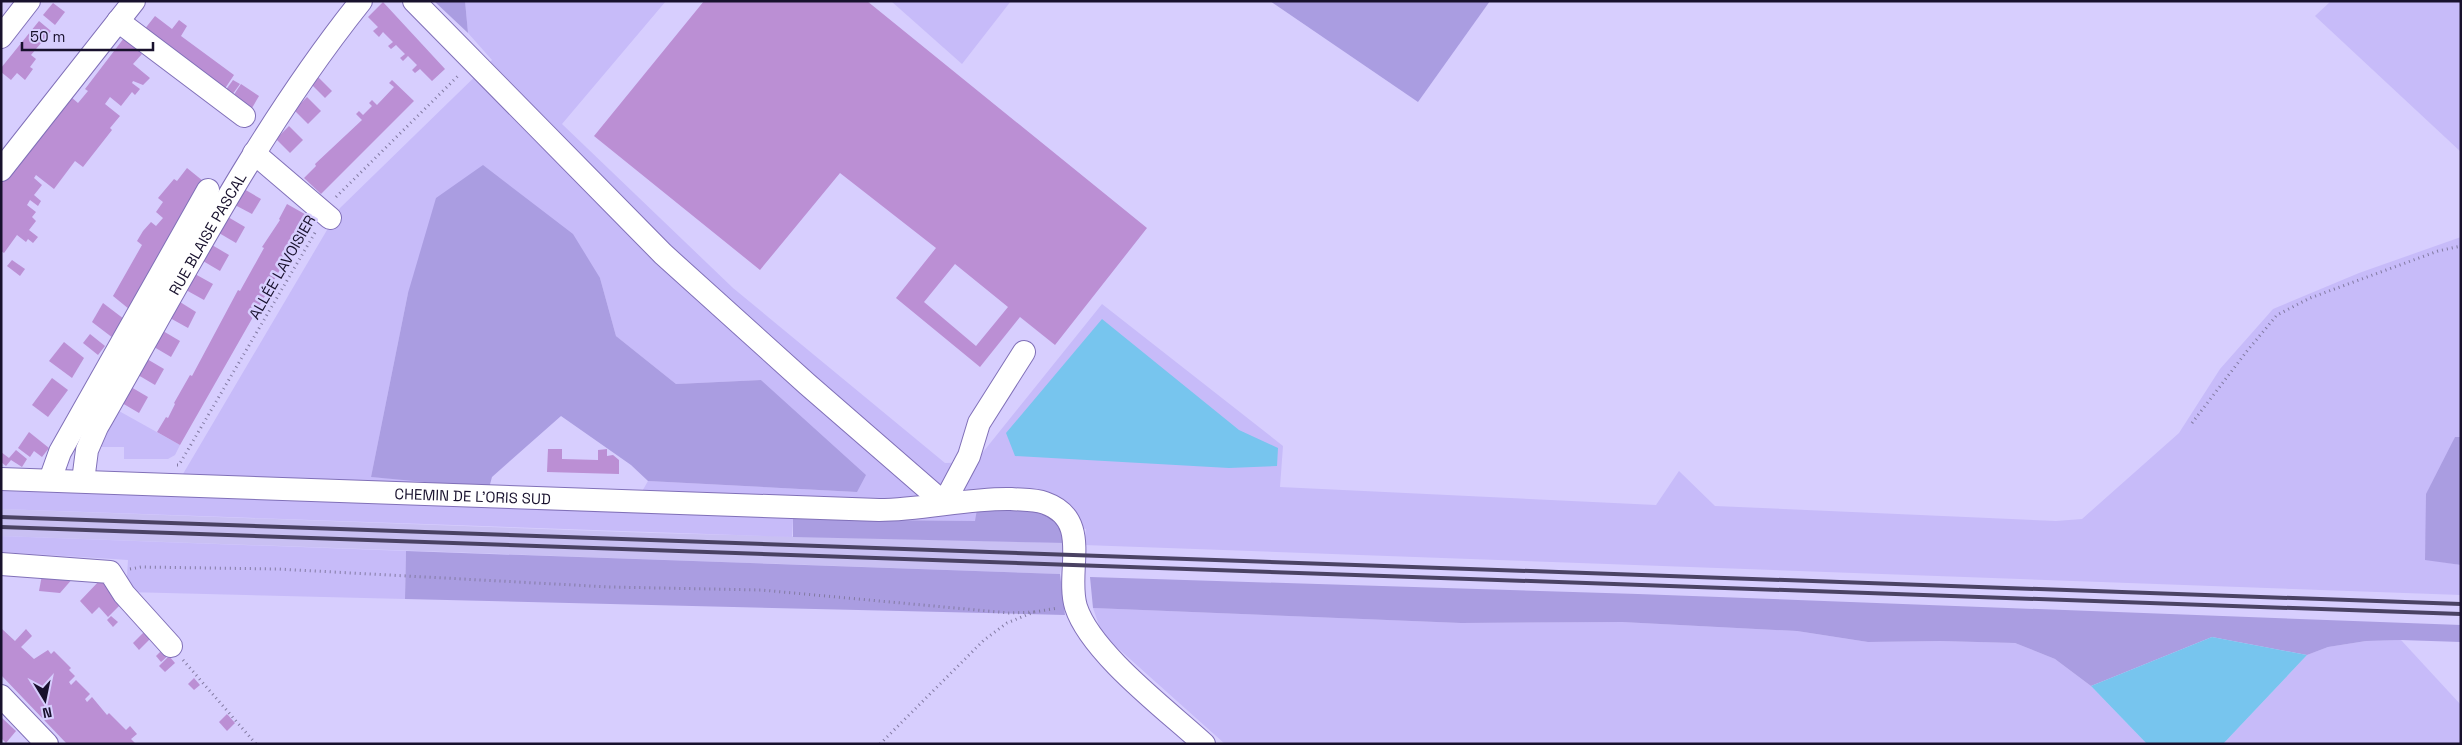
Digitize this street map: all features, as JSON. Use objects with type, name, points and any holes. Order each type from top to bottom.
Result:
[{"type":"street","points":[[1,37],[29,1]]},
{"type":"street","points":[[1,170],[134,1]]},
{"type":"street","name":"RUE BLAISE PASCAL","points":[[83,481],[87,450],[97,428],[254,153],[305,73],[331,53],[361,1]]},
{"type":"street","points":[[414,1],[663,254],[807,384],[944,503],[969,456],[979,423],[1024,352]]},
{"type":"street","points":[[118,21],[244,116]]},
{"type":"street","points":[[254,153],[328,216]]},
{"type":"street","points":[[50,480],[60,452],[208,190]]},
{"type":"street","name":"CHEMIN DE L'ORIS SUD","points":[[1,479],[870,509],[903,509],[944,503],[1004,499],[1036,500],[1053,506],[1066,518],[1074,533],[1076,605],[1085,627],[1101,648],[1204,744]]},
{"type":"street","points":[[1,564],[110,572],[124,594],[171,646]]},
{"type":"street","points":[[1,696],[48,744]]},
{"type":"path","name":"ALLÉE LAVOISIER","points":[[169,465],[179,465],[328,216],[336,197],[472,62]]},
{"type":"path","points":[[2192,424],[2246,351],[2277,315],[2310,298],[2438,251],[2461,246]]},
{"type":"path","points":[[110,572],[141,567],[278,569],[610,587],[760,590],[1009,613],[1034,612],[1076,605]]},
{"type":"path","points":[[880,744],[984,640],[1007,623],[1034,612]]},
{"type":"path","points":[[171,646],[256,744]]},
{"type":"shaded area","points":[[434,1],[465,1],[468,33]]},
{"type":"shaded area","points":[[465,1],[666,1],[562,124],[733,288],[945,463],[975,462],[1102,304],[1283,446],[1280,487],[1656,505],[1679,471],[1715,506],[2056,521],[2082,519],[2179,433],[2220,369],[2273,309],[2359,273],[2461,237],[2461,437],[2455,437],[2426,535],[2425,559],[2461,565],[2461,595],[1084,545],[1086,529],[977,509],[976,521],[793,519],[792,537],[1,509],[1,491],[170,496],[340,208],[492,60],[468,33]],"holes":[[[600,278],[616,336],[676,384],[761,380],[857,492],[648,481],[640,495],[371,477],[408,293]]]},
{"type":"shaded area","points":[[891,1],[1011,1],[962,64]]},
{"type":"shaded area","points":[[1270,1],[1490,1],[1418,102]]},
{"type":"shaded area","points":[[2331,1],[2461,1],[2461,152],[2315,16]]},
{"type":"shaded area","points":[[483,165],[573,234],[600,278],[616,336],[676,384],[761,380],[866,475],[857,492],[648,481],[631,465],[561,416],[492,477],[489,488],[371,477],[408,293],[436,198]]},
{"type":"shaded area","points":[[119,411],[180,445],[175,455],[168,459],[124,459],[124,447],[99,447]]},
{"type":"shaded area","points":[[2455,437],[2461,437],[2461,565],[2425,560],[2426,494]]},
{"type":"shaded area","points":[[1,509],[652,533],[1065,543],[1060,574],[1,536]]},
{"type":"shaded area","points":[[977,509],[1030,510],[1056,520],[1065,543],[793,537],[793,519],[975,521]]},
{"type":"shaded area","points":[[1,536],[406,551],[405,599],[126,592],[128,560],[1,552]]},
{"type":"shaded area","points":[[406,551],[1060,574],[1065,615],[405,599]]},
{"type":"shaded area","points":[[1090,577],[1638,594],[2461,625],[2461,642],[2366,641],[2328,647],[2307,655],[2212,637],[2091,686],[2055,659],[2015,643],[1868,642],[1797,631],[1622,622],[1461,623],[1093,608]]},
{"type":"shaded area","points":[[1093,608],[1461,623],[1622,622],[1797,631],[1868,642],[2015,643],[2055,659],[2091,686],[2147,744],[1225,744],[1102,634]]},
{"type":"shaded area","points":[[2401,640],[2461,705],[2461,744],[2223,744],[2307,655],[2328,647],[2366,641]]},
{"type":"water","points":[[1102,319],[1239,430],[1278,448],[1277,466],[1229,468],[1015,456],[1006,433]]},
{"type":"water","points":[[2212,637],[2307,655],[2223,744],[2147,744],[2091,686]]},
{"type":"building","points":[[704,1],[867,1],[1147,228],[1055,345],[1020,317],[980,367],[896,298],[936,248],[840,173],[760,270],[594,136]],"holes":[[[955,264],[1008,307],[976,346],[924,302]]]},
{"type":"building","points":[[383,2],[445,69],[432,81],[420,69],[415,73],[412,70],[417,65],[408,56],[403,61],[400,58],[405,54],[396,45],[391,49],[388,46],[393,42],[383,32],[379,37],[373,31],[378,27],[368,17]]},
{"type":"building","points":[[53,3],[65,12],[55,25],[43,15]]},
{"type":"building","points":[[155,16],[172,29],[179,20],[187,26],[181,36],[234,75],[224,90],[144,30]]},
{"type":"building","points":[[39,21],[51,31],[31,55],[36,59],[30,67],[33,69],[25,80],[17,73],[11,80],[1,72],[1,68]]},
{"type":"building","points":[[124,38],[142,54],[133,64],[150,78],[143,85],[133,81],[132,83],[140,89],[135,95],[132,92],[121,106],[110,97],[105,104],[120,116],[110,128],[112,130],[83,167],[75,161],[54,189],[36,175],[34,178],[42,185],[34,195],[41,201],[38,206],[30,200],[27,205],[36,212],[32,217],[36,221],[29,230],[38,237],[33,243],[28,239],[26,242],[17,235],[4,253],[1,251],[1,183],[71,97],[78,103],[88,91],[85,89]]},
{"type":"building","points":[[318,77],[332,91],[325,98],[311,84]]},
{"type":"building","points":[[233,80],[240,84],[232,95],[225,91]]},
{"type":"building","points":[[392,80],[414,101],[321,194],[304,178],[316,166],[315,164],[362,120],[356,114],[359,111],[363,115],[372,106],[369,103],[372,100],[377,105],[394,87],[389,83]]},
{"type":"building","points":[[241,84],[259,96],[252,108],[233,96]]},
{"type":"building","points":[[307,97],[321,111],[308,124],[294,110]]},
{"type":"building","points":[[289,126],[303,140],[290,153],[276,139]]},
{"type":"building","points":[[187,168],[203,181],[187,204],[189,206],[129,309],[113,296],[142,245],[137,241],[143,231],[151,222],[156,226],[163,218],[156,212],[163,202],[158,198],[174,179],[177,181]]},
{"type":"building","points":[[244,189],[261,199],[252,214],[235,205]]},
{"type":"building","points":[[287,204],[310,217],[180,445],[157,432],[166,417],[168,418],[190,375],[192,376],[238,290],[240,291],[264,248],[262,247],[280,220]]},
{"type":"building","points":[[228,217],[245,227],[236,243],[219,233]]},
{"type":"building","points":[[212,245],[229,255],[220,271],[203,261]]},
{"type":"building","points":[[12,260],[25,269],[20,276],[7,266]]},
{"type":"building","points":[[195,274],[213,284],[204,300],[186,290]]},
{"type":"building","points":[[180,302],[196,312],[188,328],[170,318]]},
{"type":"building","points":[[103,303],[124,319],[113,338],[92,322]]},
{"type":"building","points":[[163,331],[180,341],[171,357],[154,347]]},
{"type":"building","points":[[90,334],[105,346],[98,355],[83,343]]},
{"type":"building","points":[[64,342],[84,358],[72,378],[49,361]]},
{"type":"building","points":[[147,359],[164,369],[155,385],[138,375]]},
{"type":"building","points":[[52,378],[68,390],[48,417],[32,405]]},
{"type":"building","points":[[131,387],[148,397],[139,413],[122,403]]},
{"type":"building","points":[[29,432],[49,448],[42,457],[34,451],[30,457],[18,448]]},
{"type":"building","points":[[548,449],[562,449],[562,459],[598,460],[598,450],[607,449],[607,456],[613,455],[619,460],[619,474],[547,472]]},
{"type":"building","points":[[16,450],[27,459],[22,467],[11,460],[6,466],[1,462],[1,452],[9,458]]},
{"type":"building","points":[[42,575],[74,577],[60,593],[39,591]]},
{"type":"building","points":[[101,579],[120,605],[108,617],[99,607],[92,614],[80,601]]},
{"type":"building","points":[[111,616],[118,622],[113,627],[107,620]]},
{"type":"building","points":[[2,629],[15,641],[26,629],[32,636],[21,647],[34,659],[48,650],[51,654],[54,651],[71,668],[69,670],[75,676],[69,682],[71,685],[76,680],[90,694],[85,699],[87,702],[92,697],[107,715],[109,713],[126,730],[130,726],[137,734],[131,739],[136,744],[67,744],[1,675]]},
{"type":"building","points":[[144,632],[150,639],[139,650],[133,643]]},
{"type":"building","points":[[165,647],[171,653],[161,662],[156,656]]},
{"type":"building","points":[[169,656],[175,663],[165,672],[159,666]]},
{"type":"building","points":[[194,678],[200,685],[194,690],[188,684]]},
{"type":"building","points":[[227,714],[235,723],[227,731],[219,722]]},
{"type":"building","points":[[1,717],[16,731],[6,743],[1,738]]},
{"type":"railway","points":[[1,517],[2461,604]]},
{"type":"railway","points":[[1,527],[2461,614]]}]
